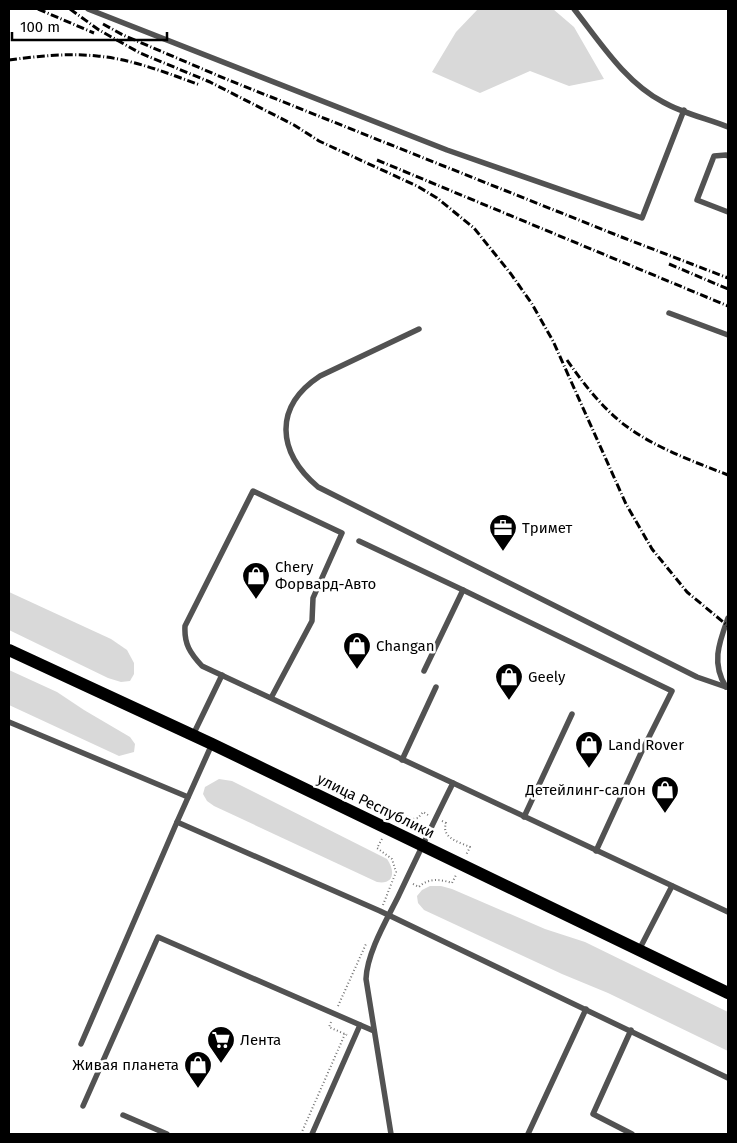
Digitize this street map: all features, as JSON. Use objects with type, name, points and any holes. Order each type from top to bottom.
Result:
[{"type":"main road","name":"улица Республики","points":[[9,650],[212,744],[728,993]]},
{"type":"lane","points":[[88,9],[438,146],[642,218],[684,110]]},
{"type":"lane","points":[[574,9],[621,68],[640,86],[664,103],[728,127]]},
{"type":"lane","points":[[728,148],[727,155],[714,156],[697,200],[728,212]]},
{"type":"lane","points":[[669,313],[728,335]]},
{"type":"lane","points":[[419,328],[320,376],[306,385],[298,395],[290,408],[287,419],[287,443],[291,455],[306,477],[318,487],[626,642],[697,677],[727,688]]},
{"type":"lane","points":[[272,698],[312,622],[313,598],[342,533],[253,491],[185,626],[184,637],[187,646],[202,666],[728,912]]},
{"type":"lane","points":[[359,542],[672,691],[596,851]]},
{"type":"lane","points":[[424,671],[463,590]]},
{"type":"lane","points":[[727,688],[719,675],[717,657],[728,618]]},
{"type":"lane","points":[[193,735],[222,675]]},
{"type":"lane","points":[[402,760],[436,686]]},
{"type":"lane","points":[[524,817],[572,714]]},
{"type":"lane","points":[[9,722],[188,797]]},
{"type":"lane","points":[[81,1044],[212,744]]},
{"type":"lane","points":[[391,1134],[366,971],[368,962],[389,915],[452,783]]},
{"type":"lane","points":[[177,822],[389,915],[728,1078]]},
{"type":"lane","points":[[639,950],[672,886]]},
{"type":"lane","points":[[83,1106],[158,937],[374,1031]]},
{"type":"lane","points":[[528,1134],[586,1009]]},
{"type":"lane","points":[[312,1134],[360,1025]]},
{"type":"lane","points":[[631,1030],[592,1114],[632,1134]]},
{"type":"lane","points":[[123,1115],[167,1134]]},
{"type":"path","points":[[396,811],[413,819],[418,818],[423,812]]},
{"type":"path","points":[[446,823],[445,831],[448,837],[470,847]]},
{"type":"path","points":[[378,848],[392,859],[396,872],[380,911]]},
{"type":"path","points":[[419,887],[427,882],[438,880],[452,883]]},
{"type":"path","points":[[354,1038],[329,1027],[369,937]]},
{"type":"path","points":[[301,1134],[345,1034]]},
{"type":"shaded area","points":[[478,9],[553,9],[574,27],[604,79],[569,86],[530,71],[480,93],[432,72],[456,32]]},
{"type":"shaded area","points":[[9,592],[111,639],[127,650],[134,663],[134,674],[130,681],[121,682],[108,678],[9,630]]},
{"type":"shaded area","points":[[9,670],[57,692],[130,737],[135,744],[134,752],[119,756],[9,705]]},
{"type":"shaded area","points":[[219,779],[232,781],[387,859],[390,863],[392,876],[387,881],[377,882],[214,806],[207,801],[203,794],[205,787]]},
{"type":"shaded area","points":[[430,886],[452,889],[545,929],[585,942],[728,1012],[728,1051],[608,993],[562,974],[424,910],[418,903],[417,896],[422,890]]},
{"type":"railway","points":[[38,9],[94,33]]},
{"type":"railway","points":[[70,9],[99,30],[140,53],[210,82],[294,125],[319,141],[417,186],[437,198],[474,228],[511,274],[532,304],[553,341],[626,504],[652,549],[687,592],[728,626]]},
{"type":"railway","points":[[103,24],[123,35],[226,79],[728,278]]},
{"type":"railway","points":[[9,60],[64,55],[110,58],[149,67],[200,85]]},
{"type":"railway","points":[[377,160],[728,306]]},
{"type":"railway","points":[[669,264],[728,289]]},
{"type":"railway","points":[[567,360],[606,409],[634,432],[687,459],[728,475]]},
{"type":"place","name":"Тримет","points":[[503,552]]},
{"type":"place","name":"Chery Форвард-Авто","points":[[256,600]]},
{"type":"place","name":"Changan","points":[[357,670]]},
{"type":"place","name":"Geely","points":[[509,701]]},
{"type":"place","name":"Land Rover","points":[[589,769]]},
{"type":"place","name":"Детейлинг-салон","points":[[665,814]]},
{"type":"place","name":"Лента","points":[[221,1064]]},
{"type":"place","name":"Живая планета","points":[[198,1089]]}]
